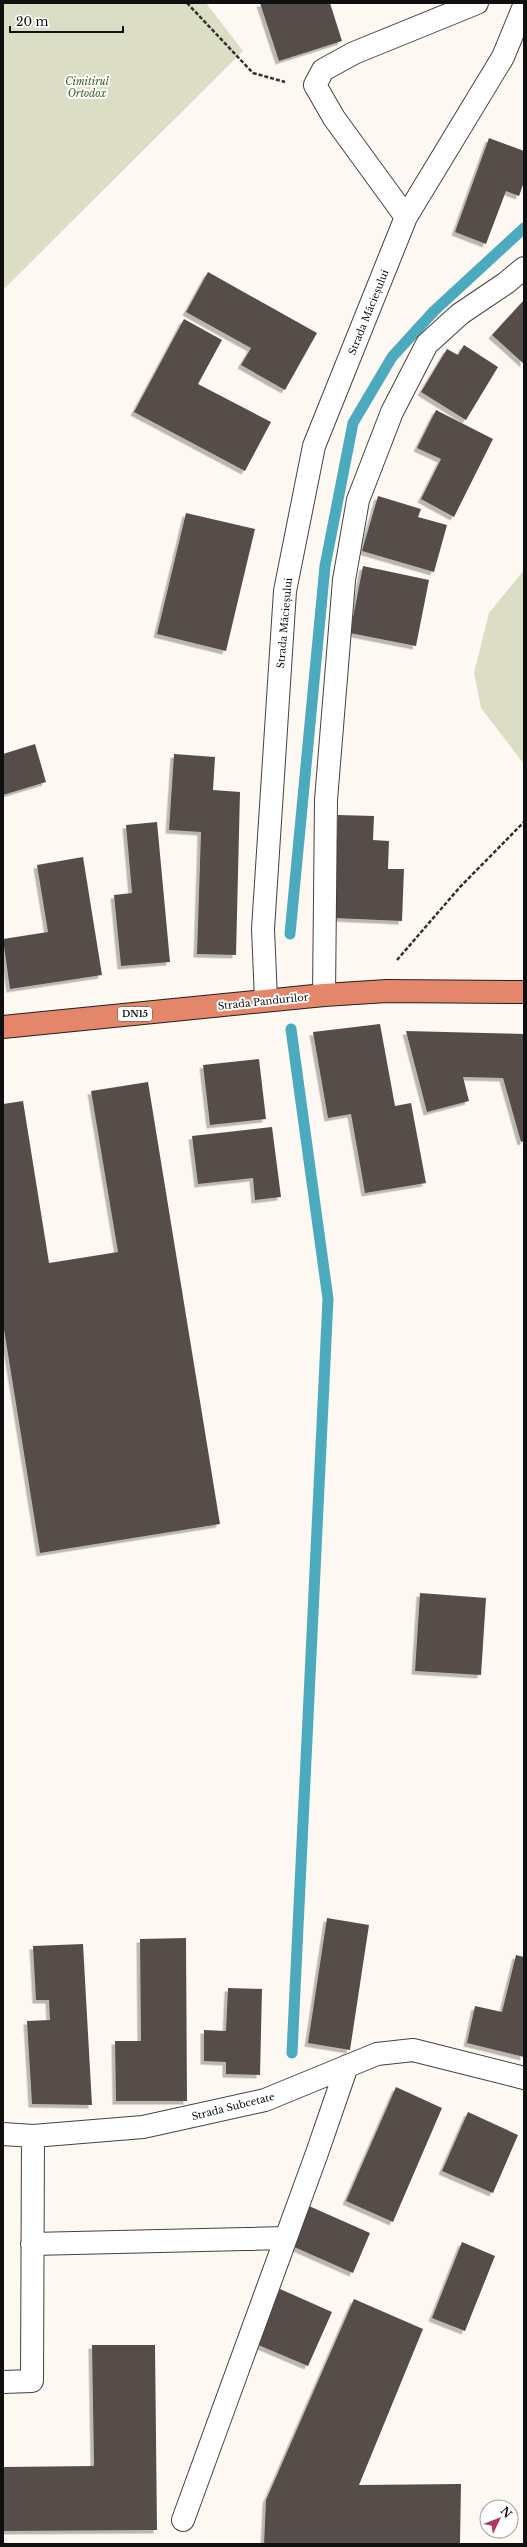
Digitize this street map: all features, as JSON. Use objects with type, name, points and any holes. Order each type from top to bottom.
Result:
[{"type":"highway","name":"Strada Pandurilor","points":[[3,1027],[324,995],[387,991],[524,992]]},
{"type":"street","points":[[406,217],[334,118],[315,85],[323,70],[354,53],[477,3]]},
{"type":"street","name":"Strada Măcieșului","points":[[266,1000],[263,929],[285,591],[314,446],[406,217],[503,57],[524,6]]},
{"type":"street","points":[[324,995],[326,800],[344,580],[358,500],[392,412],[427,344],[460,314],[506,283],[524,268]]},
{"type":"street","name":"Strada Subcetate","points":[[3,2134],[33,2136],[150,2126],[265,2100],[377,2054],[413,2050],[524,2078]]},
{"type":"street","points":[[183,2520],[347,2066]]},
{"type":"street","points":[[3,2382],[32,2381],[33,2136]]},
{"type":"street","points":[[32,2244],[286,2238]]},
{"type":"path","points":[[187,3],[253,73],[294,85],[315,85]]},
{"type":"path","points":[[395,962],[460,887],[524,822]]},
{"type":"green space","name":"Cimitirul Ortodox","points":[[3,3],[206,3],[243,51],[3,290]]},
{"type":"green space","points":[[524,570],[524,764],[481,708],[474,673],[489,613]]},
{"type":"building","points":[[260,3],[330,3],[342,41],[279,61]]},
{"type":"building","points":[[489,138],[524,151],[524,182],[519,196],[506,191],[486,244],[455,232]]},
{"type":"building","points":[[208,272],[317,333],[285,390],[241,365],[251,348],[186,312]]},
{"type":"building","points":[[524,300],[524,364],[492,335]]},
{"type":"building","points":[[184,319],[222,340],[198,384],[271,422],[245,471],[134,412]]},
{"type":"building","points":[[464,345],[498,367],[466,420],[421,392],[447,349],[458,355]]},
{"type":"building","points":[[436,410],[493,439],[454,517],[421,499],[441,459],[417,448]]},
{"type":"building","points":[[378,496],[421,509],[418,517],[447,525],[434,572],[362,551]]},
{"type":"building","points":[[186,513],[255,529],[226,651],[157,634]]},
{"type":"building","points":[[363,566],[429,580],[416,646],[350,633]]},
{"type":"building","points":[[35,744],[46,782],[3,795],[3,754]]},
{"type":"building","points":[[174,754],[215,757],[213,790],[240,792],[236,955],[197,954],[201,832],[169,830]]},
{"type":"building","points":[[338,815],[374,816],[373,840],[389,841],[388,869],[404,869],[402,921],[334,918]]},
{"type":"building","points":[[157,822],[170,962],[121,966],[114,895],[132,893],[126,825]]},
{"type":"building","points":[[83,857],[102,975],[10,989],[3,939],[48,932],[37,865]]},
{"type":"building","points":[[380,1024],[395,1106],[411,1103],[426,1183],[365,1193],[351,1114],[328,1118],[313,1032]]},
{"type":"building","points":[[406,1031],[524,1034],[524,1141],[521,1142],[503,1078],[463,1077],[469,1101],[427,1112]]},
{"type":"building","points":[[259,1059],[266,1119],[210,1125],[203,1065]]},
{"type":"building","points":[[148,1082],[220,1524],[40,1553],[3,1323],[3,1104],[23,1101],[49,1263],[118,1252],[91,1091]]},
{"type":"building","points":[[272,1127],[281,1197],[255,1200],[253,1178],[198,1184],[192,1136]]},
{"type":"building","points":[[420,1593],[486,1598],[481,1675],[415,1671]]},
{"type":"building","points":[[327,1918],[369,1925],[350,2050],[308,2043]]},
{"type":"building","points":[[186,1938],[187,2101],[116,2101],[115,2041],[141,2041],[140,1939]]},
{"type":"building","points":[[83,1944],[92,2105],[32,2104],[27,2021],[50,2020],[49,2000],[36,2000],[33,1946]]},
{"type":"building","points":[[516,1955],[524,1957],[524,2057],[467,2043],[475,2006],[502,2012]]},
{"type":"building","points":[[228,1988],[262,1989],[260,2075],[226,2074],[226,2062],[204,2061],[204,2030],[226,2031]]},
{"type":"building","points":[[396,2087],[442,2108],[393,2222],[346,2201]]},
{"type":"building","points":[[468,2112],[518,2135],[493,2193],[442,2171]]},
{"type":"building","points":[[309,2206],[370,2233],[353,2273],[292,2246]]},
{"type":"building","points":[[462,2242],[495,2256],[465,2331],[432,2318]]},
{"type":"building","points":[[280,2289],[332,2312],[308,2366],[256,2344]]},
{"type":"building","points":[[354,2299],[423,2329],[359,2485],[461,2484],[460,2544],[264,2544],[266,2500]]},
{"type":"building","points":[[92,2345],[155,2345],[157,2530],[3,2531],[3,2467],[94,2466]]},
{"type":"waterway","points":[[290,934],[325,566],[353,423],[392,357],[434,311],[524,228]]},
{"type":"waterway","points":[[291,1029],[328,1299],[292,2053]]}]
